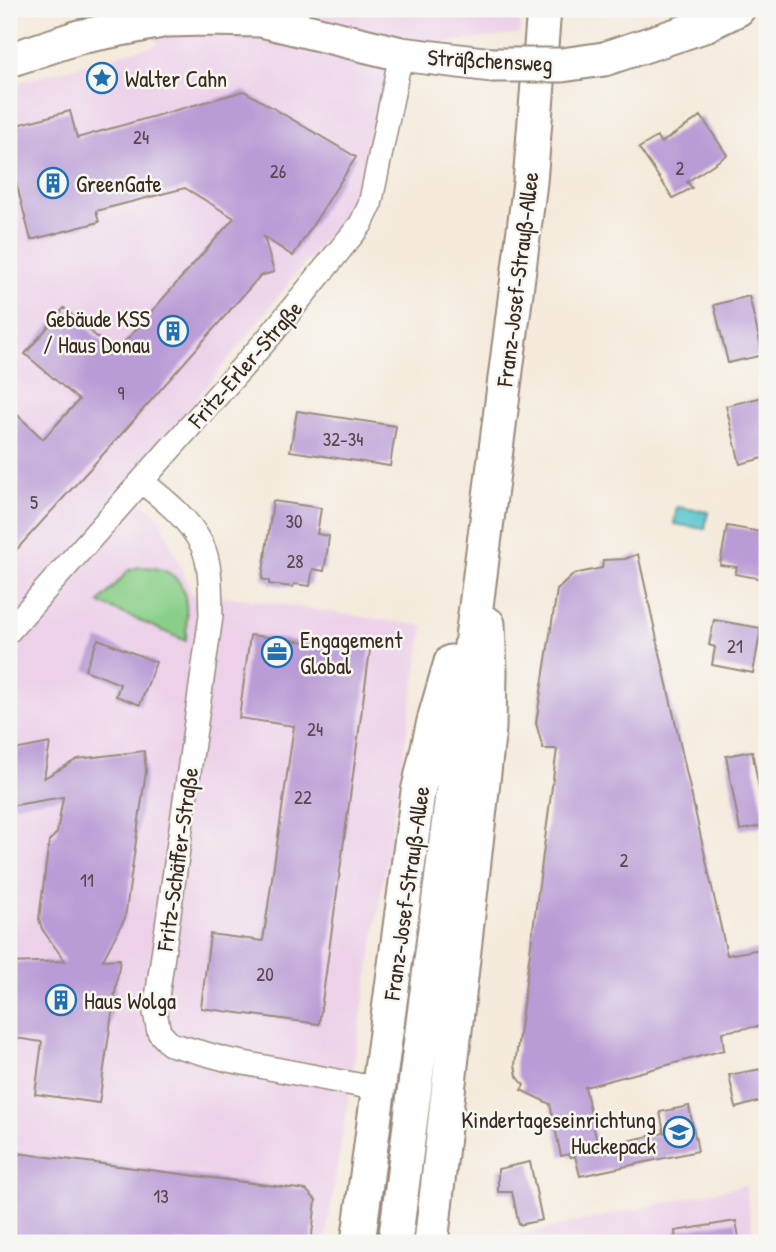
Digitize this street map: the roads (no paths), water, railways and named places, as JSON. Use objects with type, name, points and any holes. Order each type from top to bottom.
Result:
[{"type":"main road","name":"Franz-Josef-Strauß-Allee","points":[[395,1243],[530,182],[544,9]]},
{"type":"main road","name":"Sträßchensweg","points":[[9,60],[79,37],[167,20],[261,20],[401,54],[492,65],[562,65],[604,59],[701,27],[738,9]]},
{"type":"main road","name":"Franz-Josef-Strauß-Allee","points":[[358,1243],[418,792],[435,717],[484,548]]},
{"type":"main road","name":"Franz-Josef-Strauß-Allee","points":[[431,1243],[489,728],[490,672],[484,548]]},
{"type":"street","name":"Fritz-Erler-Straße","points":[[9,631],[269,337],[361,224],[370,205],[401,54]]},
{"type":"street","name":"Fritz-Schäffer-Straße","points":[[142,482],[173,506],[203,546],[210,577],[211,616],[155,1012],[159,1032],[170,1044],[228,1060],[379,1089]]},
{"type":"water","points":[[677,507],[708,512],[705,529],[674,524]]},
{"type":"place","name":"Walter Cahn","points":[[102,78]]},
{"type":"place","name":"GreenGate","points":[[53,183]]},
{"type":"place","name":"Gebäude KSS / Haus Donau","points":[[173,331]]},
{"type":"place","name":"Engagement Global","points":[[277,652]]},
{"type":"place","name":"Haus Wolga","points":[[61,1000]]},
{"type":"place","name":"Kindertageseinrichtung Huckepack","points":[[679,1132]]}]
